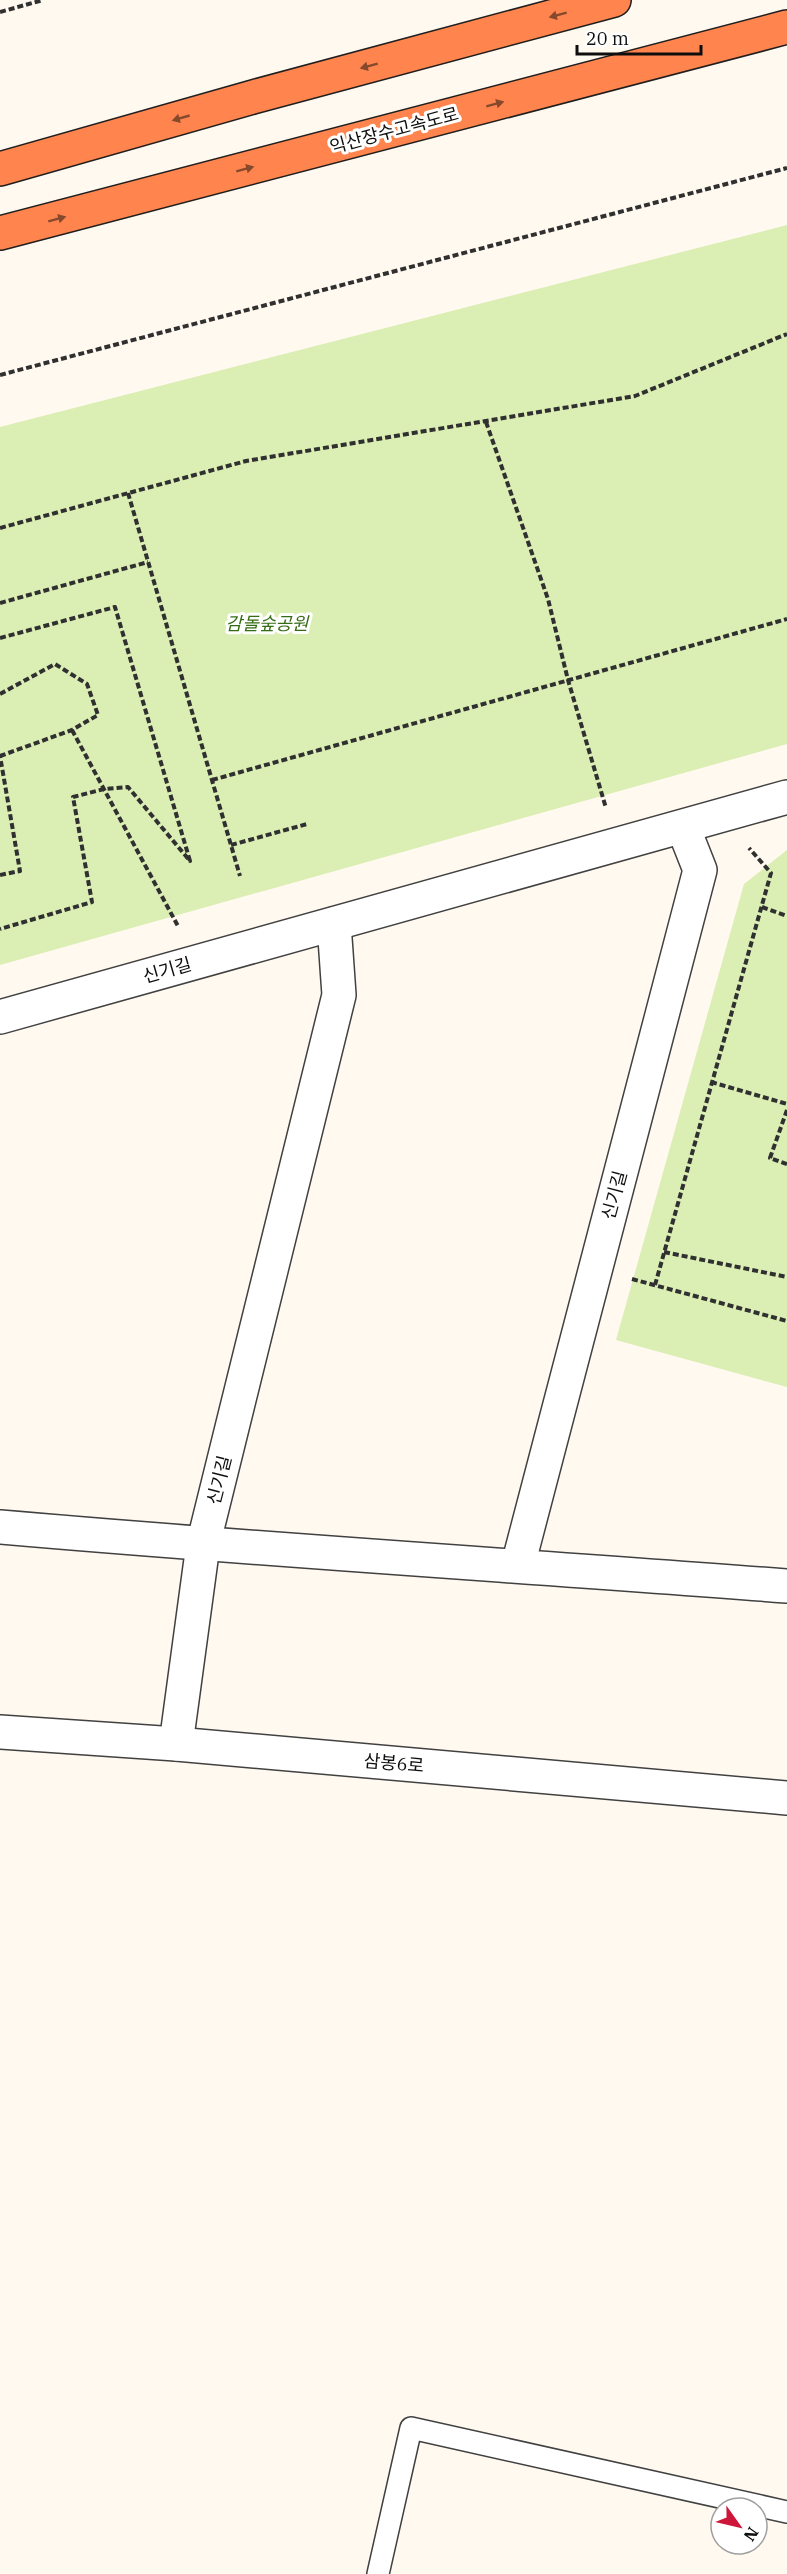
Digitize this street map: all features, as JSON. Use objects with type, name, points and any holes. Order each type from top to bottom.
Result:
[{"type":"highway","points":[[0,169],[253,97],[614,0]]},
{"type":"highway","name":"익산장수고속도로","points":[[0,234],[787,27]]},
{"type":"street","name":"신기길","points":[[0,1017],[787,797]]},
{"type":"street","name":"신기길","points":[[518,1565],[700,870],[683,827]]},
{"type":"street","name":"신기길","points":[[176,1744],[203,1545],[339,995],[334,924]]},
{"type":"street","points":[[0,1527],[203,1545],[518,1565],[787,1586]]},
{"type":"street","name":"삼봉6로","points":[[0,1732],[176,1744],[787,1798]]},
{"type":"lane","points":[[378,2574],[411,2428],[787,2512]]},
{"type":"path","points":[[0,12],[43,0]]},
{"type":"path","points":[[0,375],[787,168]]},
{"type":"path","points":[[0,528],[246,461],[635,396],[787,334]]},
{"type":"path","points":[[486,422],[548,599],[568,680],[606,810]]},
{"type":"path","points":[[128,493],[240,876]]},
{"type":"path","points":[[0,603],[148,562]]},
{"type":"path","points":[[0,638],[115,607],[190,861],[128,787],[104,789],[73,797],[92,902],[0,929]]},
{"type":"path","points":[[212,780],[787,619]]},
{"type":"path","points":[[0,694],[55,664],[87,684],[98,715],[72,730],[0,755],[20,871],[0,875]]},
{"type":"path","points":[[72,730],[179,929]]},
{"type":"path","points":[[231,845],[307,824]]},
{"type":"path","points":[[655,1285],[771,873],[745,844]]},
{"type":"path","points":[[762,907],[787,916]]},
{"type":"path","points":[[711,1082],[787,1104]]},
{"type":"path","points":[[787,1110],[770,1158],[787,1164]]},
{"type":"path","points":[[664,1252],[787,1276]]},
{"type":"path","points":[[628,1278],[787,1321]]},
{"type":"green space","name":"감돌숲공원","points":[[787,225],[787,744],[0,965],[0,427]]},
{"type":"green space","points":[[787,850],[787,1387],[616,1340],[744,884]]}]
